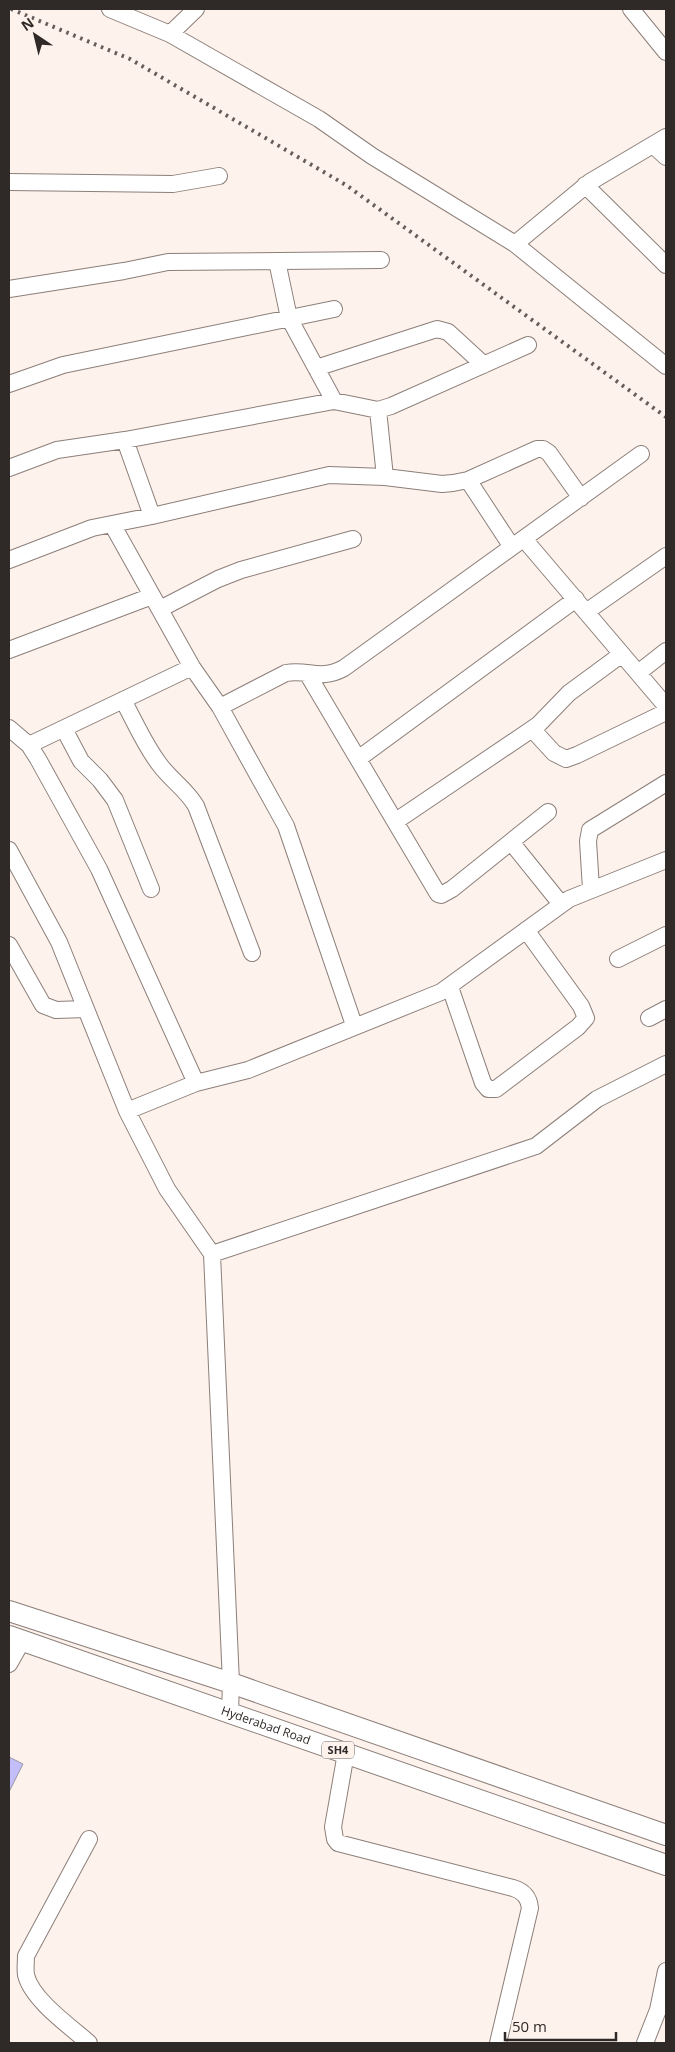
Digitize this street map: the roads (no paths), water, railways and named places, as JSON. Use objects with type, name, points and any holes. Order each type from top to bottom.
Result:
[{"type":"main road","name":"SH4","points":[[9,1611],[231,1683],[666,1835]]},
{"type":"main road","name":"Hyderabad Road","points":[[16,1638],[666,1865]]},
{"type":"street","points":[[110,9],[170,34],[319,119],[372,156],[515,244],[666,366]]},
{"type":"street","points":[[170,34],[196,9]]},
{"type":"street","points":[[631,9],[666,52]]},
{"type":"street","points":[[515,244],[586,185],[660,141],[666,157]]},
{"type":"street","points":[[9,182],[173,184],[219,176]]},
{"type":"street","points":[[586,185],[666,265]]},
{"type":"street","points":[[9,289],[124,271],[168,262],[381,260]]},
{"type":"street","points":[[277,261],[289,318],[334,401]]},
{"type":"street","points":[[9,384],[63,366],[334,309]]},
{"type":"street","points":[[316,368],[437,329],[448,332],[484,365]]},
{"type":"street","points":[[9,468],[57,450],[125,440],[334,401],[378,410],[528,345]]},
{"type":"street","points":[[378,410],[385,477]]},
{"type":"street","points":[[125,440],[152,516]]},
{"type":"street","points":[[9,560],[92,528],[329,475],[385,477],[442,484],[468,480],[531,451],[543,449],[549,453],[581,498]]},
{"type":"street","points":[[220,707],[286,673],[328,675],[344,668],[641,454]]},
{"type":"street","points":[[468,480],[518,543],[576,599],[666,706]]},
{"type":"street","points":[[112,524],[192,666],[220,707],[286,826],[354,1025]]},
{"type":"street","points":[[9,650],[156,603],[236,571],[353,539]]},
{"type":"street","points":[[586,612],[666,556]]},
{"type":"street","points":[[358,759],[576,599]]},
{"type":"street","points":[[638,673],[666,651]]},
{"type":"street","points":[[396,821],[542,722],[569,693],[622,654]]},
{"type":"street","points":[[29,745],[192,666]]},
{"type":"street","points":[[307,673],[396,821],[434,890],[441,895],[452,890],[548,812]]},
{"type":"street","points":[[123,700],[156,760],[167,774],[191,797],[196,806],[252,953]]},
{"type":"street","points":[[532,729],[554,753],[566,759],[577,756],[666,712]]},
{"type":"street","points":[[9,728],[29,745],[99,869],[196,1083]]},
{"type":"street","points":[[64,728],[81,761],[100,780],[115,800],[151,889]]},
{"type":"street","points":[[591,889],[588,841],[590,830],[666,784]]},
{"type":"street","points":[[511,842],[561,904]]},
{"type":"street","points":[[9,850],[59,942],[126,1111],[167,1189],[212,1254],[231,1683],[230,1712]]},
{"type":"street","points":[[126,1111],[196,1083],[248,1070],[450,987],[561,904],[591,889],[666,860]]},
{"type":"street","points":[[450,987],[483,1083],[488,1089],[496,1089],[578,1027],[586,1018],[581,1006],[526,930]]},
{"type":"street","points":[[618,959],[666,935]]},
{"type":"street","points":[[9,945],[43,1005],[56,1010],[86,1009]]},
{"type":"street","points":[[649,1018],[666,1009]]},
{"type":"street","points":[[212,1254],[536,1146],[597,1099],[666,1064]]},
{"type":"street","points":[[9,1664],[16,1638]]},
{"type":"street","points":[[346,1753],[333,1827],[338,1843],[521,1890],[530,1902],[498,2043]]},
{"type":"street","points":[[89,1839],[26,1956],[26,1974],[31,1987],[43,2002],[90,2043]]},
{"type":"street","points":[[645,2043],[658,2010],[666,1971]]},
{"type":"railway","points":[[11,9],[130,59],[346,185],[666,417]]}]
